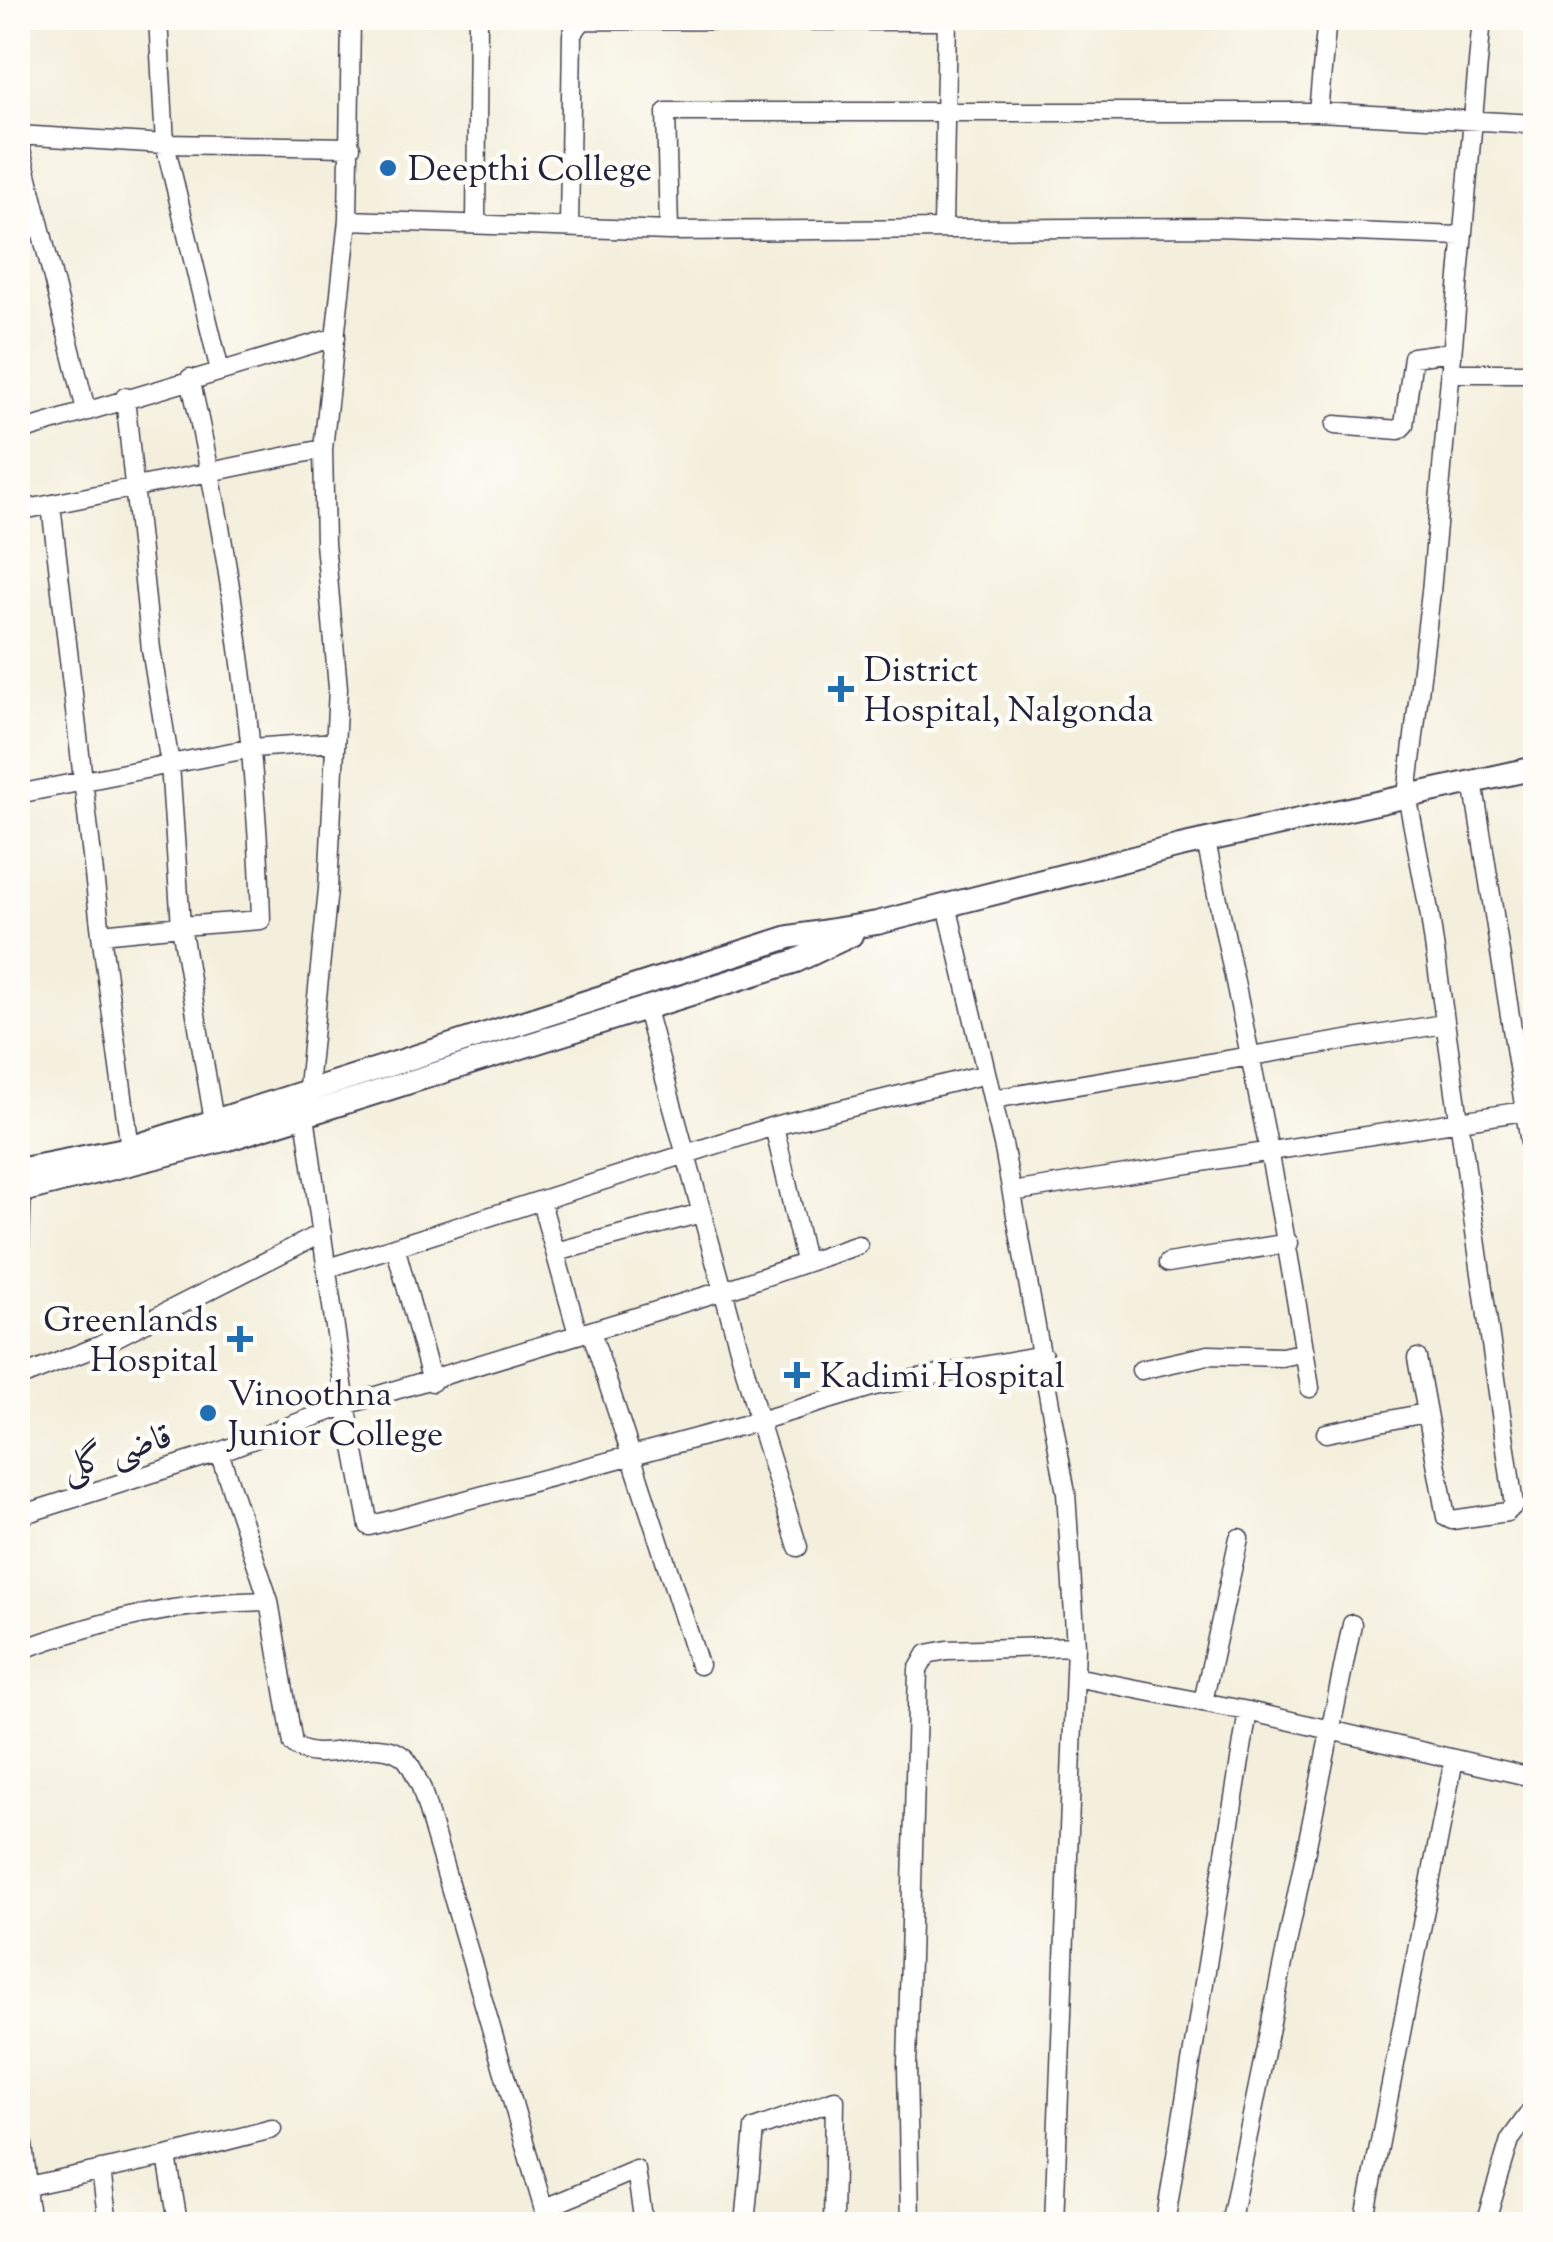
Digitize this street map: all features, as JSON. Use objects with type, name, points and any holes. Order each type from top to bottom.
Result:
[{"type":"street","points":[[158,18],[165,144],[220,371]]},
{"type":"street","points":[[351,18],[348,220],[324,448],[326,542],[338,688],[328,889],[305,1116],[346,1405],[369,1526],[876,1386],[1042,1356]]},
{"type":"street","points":[[476,223],[478,18]]},
{"type":"street","points":[[1318,112],[1327,18]]},
{"type":"street","points":[[1416,1358],[1446,1517],[1461,1519],[1512,1509],[1430,916],[1407,795],[1432,592],[1482,18]]},
{"type":"street","points":[[569,227],[572,34],[583,20],[947,19],[944,226]]},
{"type":"street","points":[[669,231],[666,112],[1318,112],[1536,124]]},
{"type":"street","points":[[86,410],[18,136],[165,144],[350,147]]},
{"type":"street","points":[[348,220],[669,231],[1218,227],[1461,236]]},
{"type":"street","points":[[18,432],[336,337]]},
{"type":"street","points":[[1335,424],[1399,430],[1404,425],[1413,357],[1450,352]]},
{"type":"street","points":[[1450,373],[1536,373]]},
{"type":"street","points":[[100,934],[261,920],[252,748],[211,470],[190,378]]},
{"type":"street","points":[[125,397],[150,648],[170,764],[181,926],[214,1121]]},
{"type":"street","points":[[18,511],[324,448]]},
{"type":"street","points":[[51,505],[100,934],[130,1148]]},
{"type":"street","points":[[18,794],[252,748],[335,742]]},
{"type":"street","points":[[20,1181],[789,938],[877,923],[1206,841],[1536,768]]},
{"type":"street","points":[[1473,781],[1530,1111],[1536,1181]]},
{"type":"street","points":[[1206,841],[1267,1153],[1289,1244],[1310,1388]]},
{"type":"street","points":[[948,904],[993,1099],[1053,1405],[1076,1646],[1054,2224]]},
{"type":"street","points":[[20,1181],[305,1116],[796,961],[877,923]]},
{"type":"street","points":[[644,1006],[722,1292],[798,1546]]},
{"type":"street","points":[[993,1099],[1443,1024]]},
{"type":"street","points":[[328,1268],[774,1126],[986,1074]]},
{"type":"street","points":[[1012,1192],[1169,1164],[1267,1153],[1530,1111]]},
{"type":"street","points":[[774,1126],[805,1262]]},
{"type":"street","points":[[18,1305],[20,1181]]},
{"type":"street","points":[[541,1202],[698,1665]]},
{"type":"street","points":[[556,1252],[701,1212]]},
{"type":"street","points":[[18,1378],[99,1346],[322,1233]]},
{"type":"street","points":[[1168,1263],[1289,1244]]},
{"type":"street","name":"قاضی گلی","points":[[18,1516],[218,1452],[346,1405],[722,1292],[858,1245]]},
{"type":"street","points":[[396,1249],[432,1382]]},
{"type":"street","points":[[1140,1370],[1208,1355],[1282,1357],[1305,1352]]},
{"type":"street","points":[[1326,1432],[1426,1413]]},
{"type":"street","points":[[218,1452],[269,1601],[291,1738],[306,1752],[389,1750],[404,1756],[412,1768],[546,2216],[636,2170],[644,2224]]},
{"type":"street","points":[[1203,1702],[1239,1538]]},
{"type":"street","points":[[18,1651],[79,1628],[159,1608],[269,1601]]},
{"type":"street","points":[[1230,2224],[1352,1624]]},
{"type":"street","points":[[910,2224],[907,2066],[918,1670],[927,1654],[947,1650],[1076,1646]]},
{"type":"street","points":[[1075,1678],[1248,1711],[1536,1778]]},
{"type":"street","points":[[1165,2224],[1248,1711]]},
{"type":"street","points":[[1364,2224],[1454,1759]]},
{"type":"street","points":[[745,2224],[754,2128],[835,2100],[833,2224]]},
{"type":"street","points":[[18,2103],[24,2195],[32,2224]]},
{"type":"street","points":[[1485,2224],[1510,2140],[1536,2104]]},
{"type":"street","points":[[24,2195],[101,2170],[272,2129]]},
{"type":"street","points":[[167,2156],[183,2224]]},
{"type":"street","points":[[101,2170],[108,2224]]},
{"type":"place","name":"Deepthi College","points":[[388,168]]},
{"type":"place","name":"District Hospital, Nalgonda","points":[[841,689]]},
{"type":"place","name":"Greenlands Hospital","points":[[240,1339]]},
{"type":"place","name":"Kadimi Hospital","points":[[797,1375]]},
{"type":"place","name":"Vinoothna Junior College","points":[[208,1413]]}]
